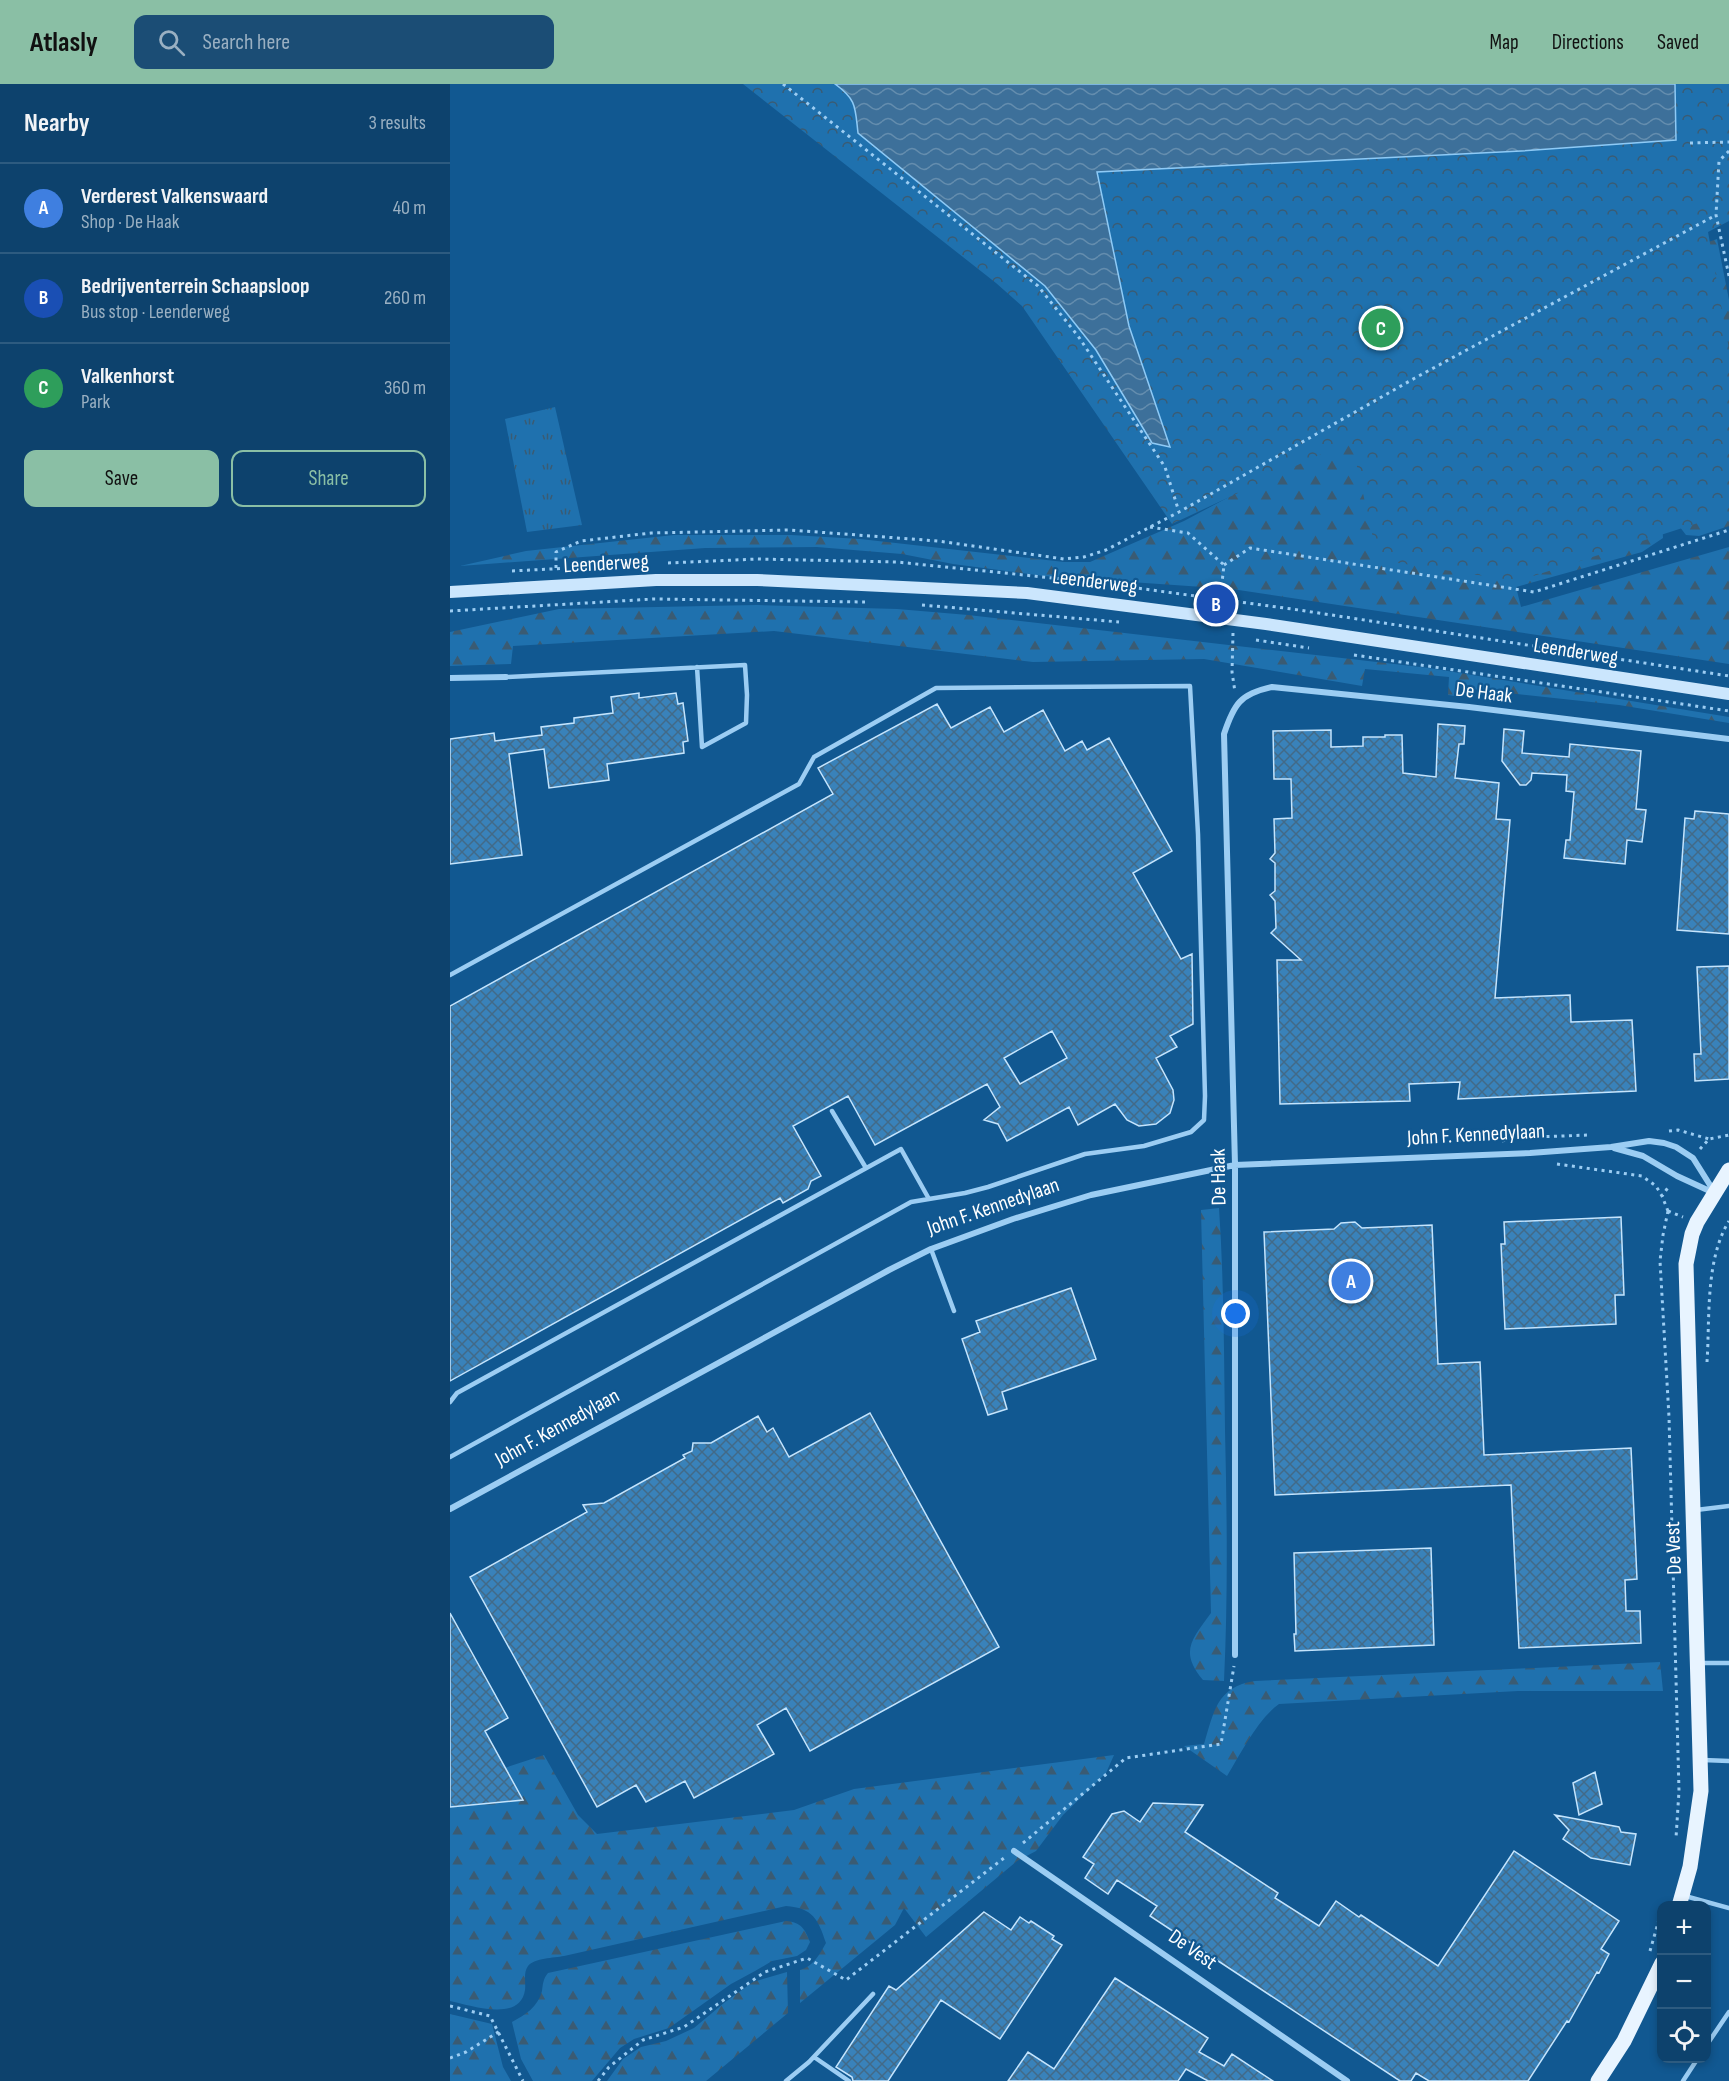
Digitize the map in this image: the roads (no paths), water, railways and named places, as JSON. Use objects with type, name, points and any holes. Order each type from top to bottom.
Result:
[{"type":"main road","points":[[1715,1193],[1729,1170]]},
{"type":"main road","points":[[1715,1193],[1729,1185]]},
{"type":"main road","name":"De Vest","points":[[1681,1900],[1690,1867],[1701,1791],[1686,1264],[1697,1221],[1715,1193]]},
{"type":"main road","points":[[1598,2081],[1624,2041],[1657,1973]]},
{"type":"street","name":"Leenderweg","points":[[450,592],[656,580],[757,580],[1027,593],[1233,620],[1729,694]]},
{"type":"street","points":[[450,678],[506,677]]},
{"type":"street","name":"De Haak","points":[[1235,1655],[1235,1166],[1224,734],[1233,708],[1258,690],[1272,687],[1469,707],[1729,739]]},
{"type":"street","name":"John F. Kennedylaan","points":[[450,1509],[889,1270],[932,1249],[1014,1219],[1091,1195],[1235,1166],[1530,1153],[1611,1147],[1649,1141],[1676,1147],[1693,1158],[1715,1193]]},
{"type":"street","name":"John F. Kennedylaan","points":[[1611,1147],[1643,1156],[1677,1176],[1715,1193]]},
{"type":"street","name":"De Vest","points":[[1014,1851],[1347,2081]]},
{"type":"lane","points":[[506,677],[697,667],[745,665],[746,723],[702,747],[697,667]]},
{"type":"lane","points":[[450,975],[799,784],[814,757],[936,688],[1190,686],[1198,834],[1204,1120],[1191,1132],[1144,1146],[1085,1154],[988,1187],[911,1202],[450,1457]]},
{"type":"lane","points":[[832,1111],[866,1168]]},
{"type":"lane","points":[[450,1402],[457,1393],[901,1149],[928,1199]]},
{"type":"lane","points":[[932,1249],[954,1311]]},
{"type":"lane","points":[[1693,1510],[1729,1506]]},
{"type":"lane","points":[[1698,1663],[1729,1663]]},
{"type":"lane","points":[[1701,1760],[1729,1761]]},
{"type":"lane","points":[[1681,1900],[1729,1908]]},
{"type":"lane","points":[[786,2081],[814,2056],[873,1994]]},
{"type":"lane","points":[[1711,2040],[1729,2012]]},
{"type":"lane","points":[[814,2056],[849,2081]]},
{"type":"lane","points":[[1683,2081],[1695,2063]]},
{"type":"water","points":[[835,84],[1675,84],[1676,140],[1521,151],[1097,172],[1129,326],[1170,447],[1152,443],[1096,350],[1045,286],[858,133],[854,105]]},
{"type":"place","name":"Valkenhorst","points":[[1381,328]]},
{"type":"place","name":"Bedrijventerrein Schaapsloop","points":[[1216,604]]},
{"type":"place","name":"Verderest Valkenswaard","points":[[1351,1281]]}]
